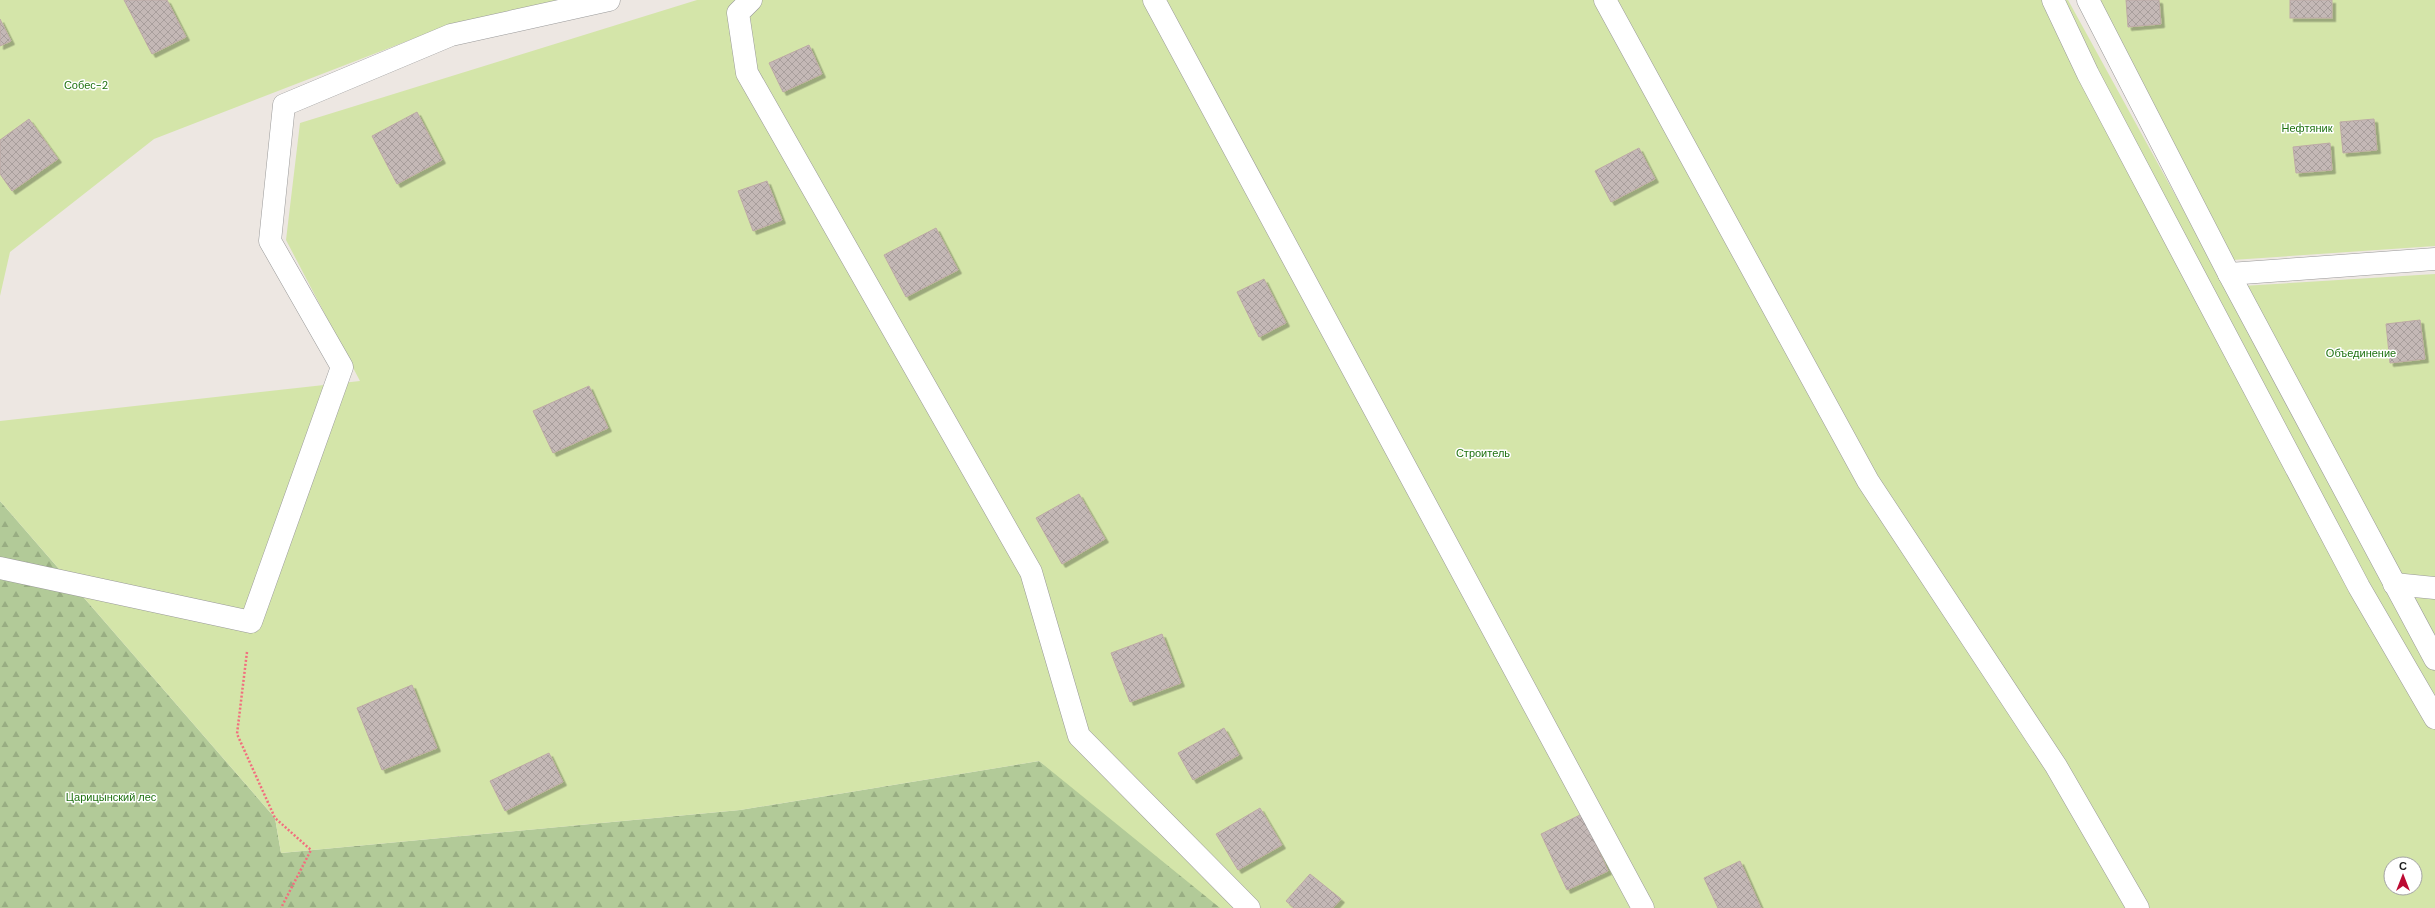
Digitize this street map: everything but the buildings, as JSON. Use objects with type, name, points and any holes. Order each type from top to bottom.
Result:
[{"type":"lane","points":[[0,568],[251,622],[342,367],[270,242],[284,104],[451,35],[609,0]]},
{"type":"lane","points":[[751,0],[738,13],[747,73],[1031,572],[1079,736],[1249,908]]},
{"type":"lane","points":[[1154,0],[1643,908]]},
{"type":"lane","points":[[1605,0],[1631,43],[1868,481],[2056,766],[2138,908]]},
{"type":"lane","points":[[2054,0],[2088,74],[2352,573],[2435,718]]},
{"type":"lane","points":[[2088,0],[2229,274],[2435,659]]},
{"type":"lane","points":[[2229,274],[2435,259]]},
{"type":"lane","points":[[2394,584],[2435,588]]},
{"type":"path","points":[[251,622],[238,734],[275,818],[311,850],[281,908]]},
{"type":"green space","name":"Собес-2","points":[[0,0],[569,0],[441,28],[154,139],[10,252],[0,296]]},
{"type":"green space","name":"Строитель","points":[[697,0],[2068,0],[2435,668],[2435,908],[1220,908],[1039,761],[740,810],[281,853],[275,818],[0,501],[0,421],[360,381],[286,240],[300,123]]},
{"type":"green space","name":"Нефтяник","points":[[2095,0],[2435,0],[2435,246],[2232,260]]},
{"type":"green space","name":"Объединение","points":[[2435,274],[2435,650],[2242,286]]},
{"type":"green space","name":"Царицынский лес","points":[[0,501],[275,818],[281,853],[740,810],[1039,761],[1240,908],[0,908]]}]
